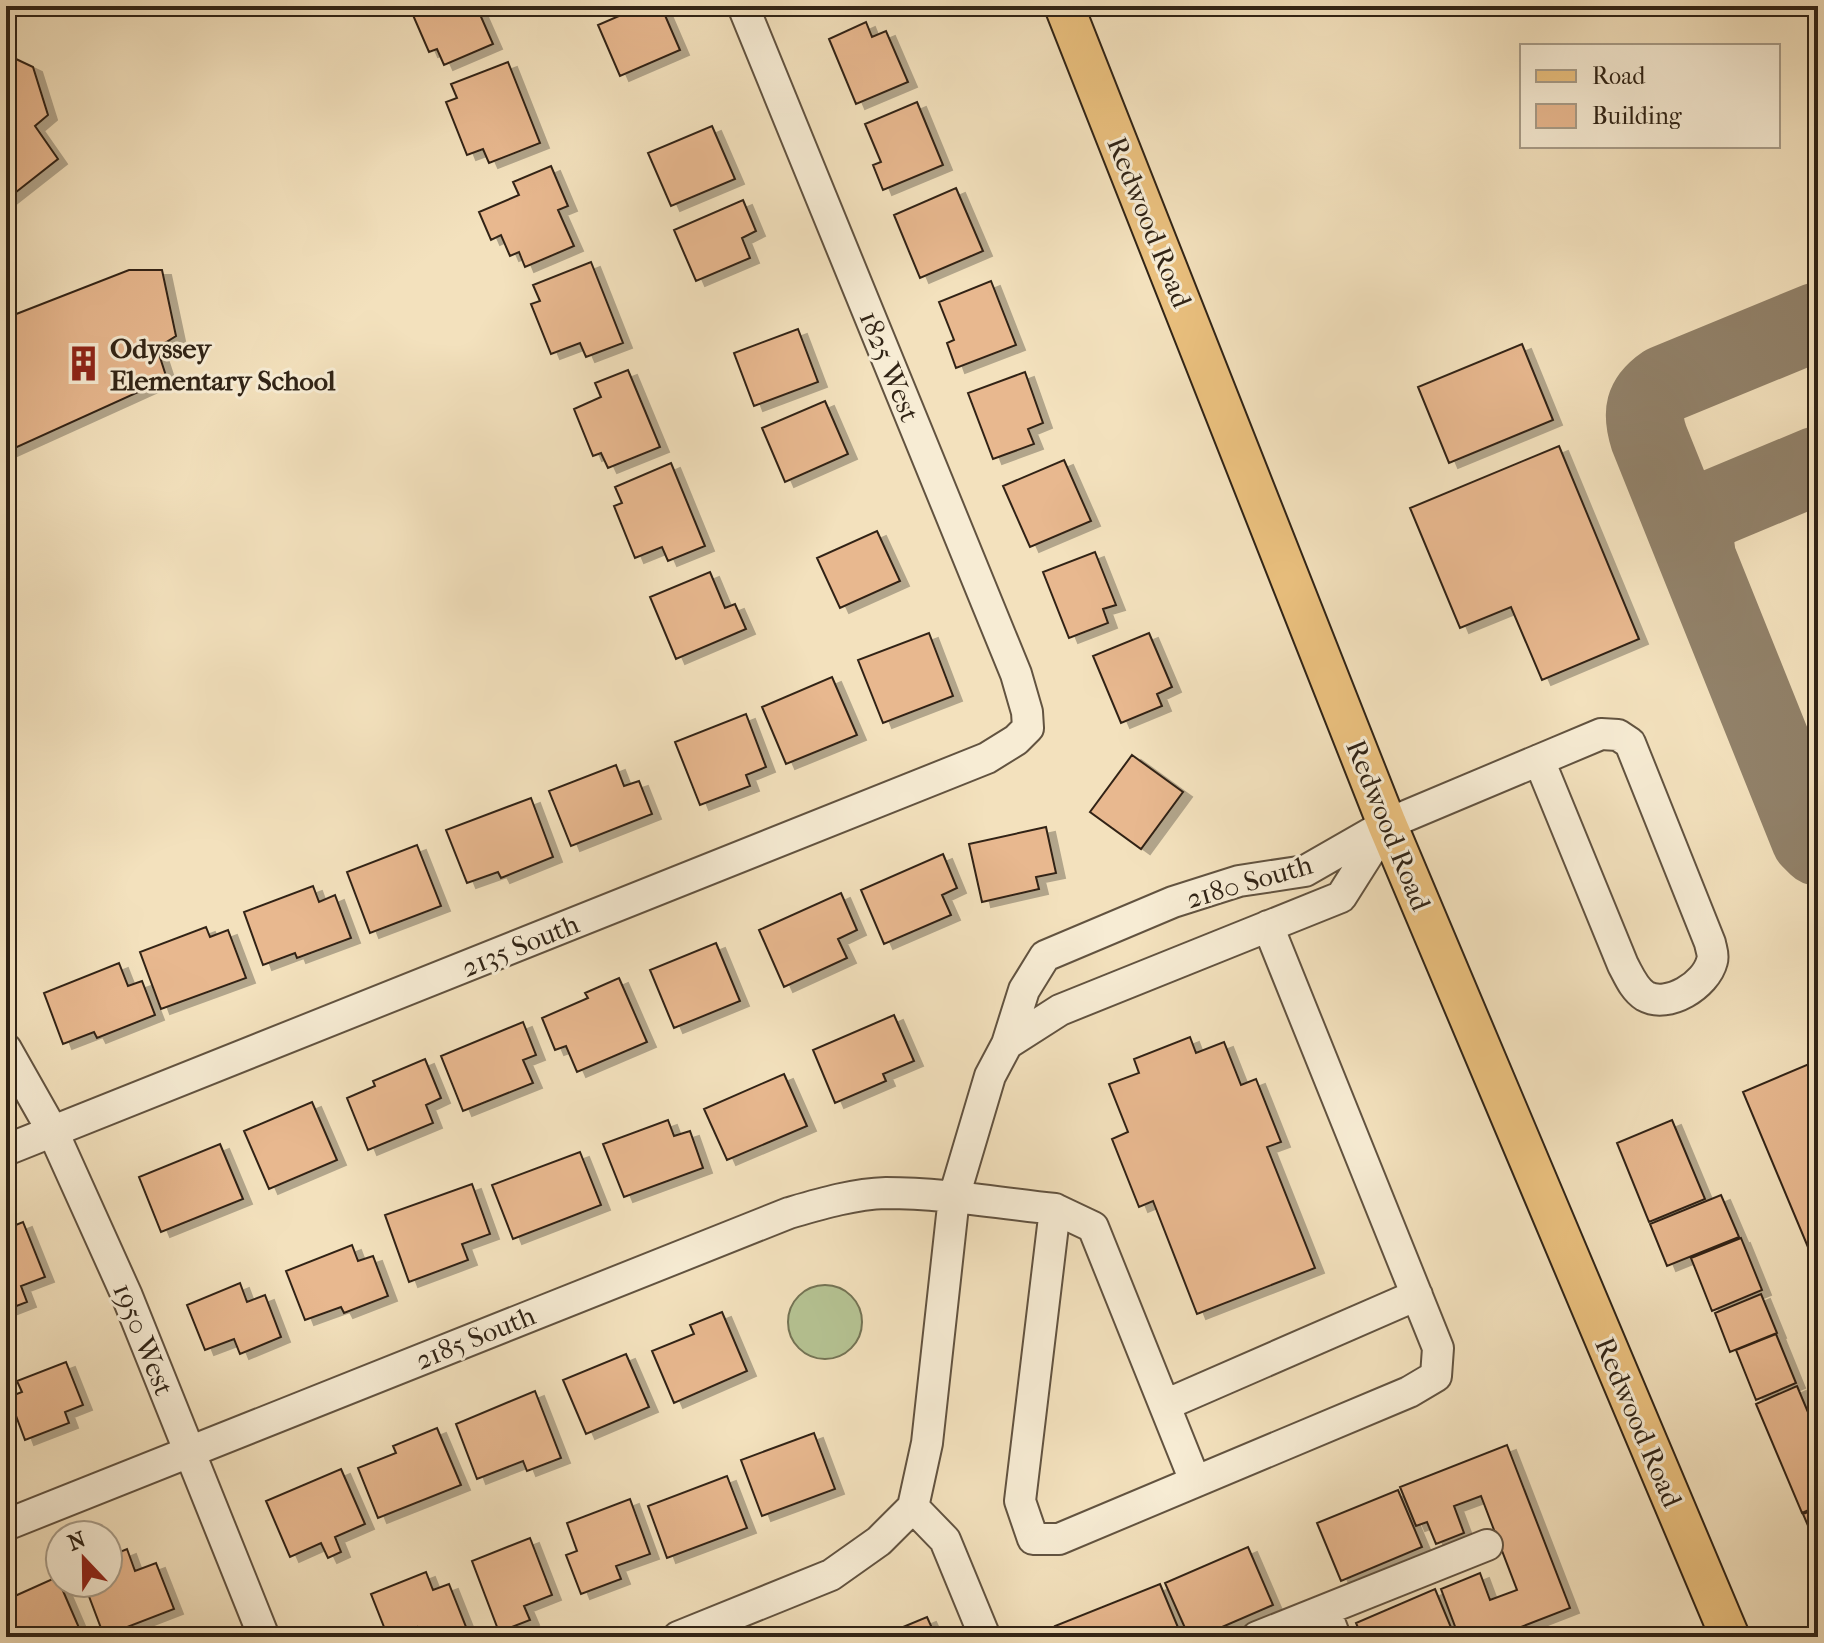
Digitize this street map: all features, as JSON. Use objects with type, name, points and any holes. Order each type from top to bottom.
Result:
[{"type":"main road","name":"Redwood Road","points":[[1064,6],[1387,824],[1730,1637]]},
{"type":"street","name":"1825 West","points":[[743,6],[1016,674],[1027,712],[1028,728]]},
{"type":"street","name":"2135 South","points":[[6,1150],[987,758],[1009,745],[1028,728]]},
{"type":"street","points":[[1387,824],[1539,760],[1601,734],[1618,735],[1630,743],[1710,943],[1713,957],[1710,969],[1698,984],[1663,1000],[1648,998],[1637,990],[1623,965],[1539,760]]},
{"type":"street","name":"2180 South","points":[[1007,1044],[1060,1010],[1341,897],[1387,824]]},
{"type":"street","name":"2180 South","points":[[913,1507],[927,1443],[954,1197],[990,1076],[1007,1044],[1024,990],[1045,956],[1186,898],[1239,881],[1305,871],[1387,824]]},
{"type":"street","points":[[1055,1209],[1020,1501],[1033,1539],[1059,1539],[1409,1392],[1436,1376],[1438,1348],[1268,926]]},
{"type":"street","name":"1950 West","points":[[6,1049],[53,1132],[127,1296],[264,1637]]},
{"type":"street","name":"2185 South","points":[[6,1525],[789,1213],[833,1200],[885,1193],[954,1197],[1055,1209],[1093,1227],[1195,1481]]},
{"type":"street","points":[[1165,1405],[1417,1295]]},
{"type":"street","points":[[678,1637],[740,1625],[831,1575],[879,1541],[913,1507],[945,1540],[985,1637]]},
{"type":"street","points":[[1257,1637],[1330,1624],[1487,1545]]},
{"type":"green space","points":[[825,1285],[846,1291],[856,1301],[862,1322],[856,1343],[846,1353],[825,1359],[804,1353],[794,1343],[788,1322],[794,1301],[804,1291]]},
{"type":"building","points":[[409,6],[486,6],[478,10],[493,44],[444,65],[437,49],[429,52]]},
{"type":"building","points":[[642,6],[661,6],[680,50],[620,76],[598,25]]},
{"type":"building","points":[[866,22],[872,37],[886,31],[908,82],[856,104],[829,39]]},
{"type":"building","points":[[16,59],[33,67],[48,115],[35,126],[58,159],[6,200],[6,67]]},
{"type":"building","points":[[508,62],[540,143],[489,163],[483,149],[467,155],[446,102],[457,98],[451,84]]},
{"type":"building","points":[[917,102],[943,165],[883,190],[873,165],[881,162],[865,124]]},
{"type":"building","points":[[712,126],[735,179],[671,206],[648,153]]},
{"type":"building","points":[[551,166],[568,206],[558,210],[574,246],[525,267],[519,252],[510,256],[501,235],[491,240],[479,212],[519,195],[513,182]]},
{"type":"building","points":[[956,188],[983,251],[920,278],[894,215]]},
{"type":"building","points":[[743,200],[756,231],[742,238],[750,258],[696,281],[674,230]]},
{"type":"building","points":[[591,262],[623,343],[586,357],[580,343],[551,354],[531,304],[540,301],[533,285]]},
{"type":"building","name":"Odyssey Elementary School","points":[[129,270],[162,270],[176,336],[157,348],[167,379],[6,452],[6,318]]},
{"type":"building","points":[[991,281],[1016,345],[956,368],[947,343],[954,340],[939,302]]},
{"type":"building","points":[[798,329],[818,382],[754,406],[734,353]]},
{"type":"building","points":[[1522,344],[1553,420],[1449,463],[1418,387]]},
{"type":"building","points":[[628,370],[660,447],[608,468],[601,453],[593,456],[574,409],[601,397],[595,383]]},
{"type":"building","points":[[1025,372],[1043,423],[1028,429],[1034,444],[993,459],[968,393]]},
{"type":"building","points":[[825,401],[848,454],[785,482],[762,428]]},
{"type":"building","points":[[1559,446],[1639,639],[1542,680],[1511,607],[1460,628],[1410,508]]},
{"type":"building","points":[[1064,460],[1091,521],[1030,547],[1003,486]]},
{"type":"building","points":[[671,463],[705,546],[668,561],[662,547],[635,558],[614,506],[622,503],[615,487]]},
{"type":"building","points":[[877,531],[900,581],[840,608],[817,558]]},
{"type":"building","points":[[1095,552],[1116,605],[1103,609],[1108,623],[1069,638],[1043,572]]},
{"type":"building","points":[[710,572],[725,608],[735,604],[746,629],[676,659],[650,597]]},
{"type":"building","points":[[929,633],[953,696],[883,723],[858,660]]},
{"type":"building","points":[[1149,633],[1172,687],[1157,694],[1162,706],[1121,723],[1093,656]]},
{"type":"building","points":[[832,677],[857,735],[786,764],[762,707]]},
{"type":"building","points":[[746,714],[766,767],[746,775],[750,786],[700,805],[675,742]]},
{"type":"building","points":[[1132,755],[1183,792],[1141,849],[1090,812]]},
{"type":"building","points":[[616,765],[624,786],[639,781],[652,814],[571,846],[549,791]]},
{"type":"building","points":[[531,798],[553,857],[501,878],[498,872],[467,883],[446,830]]},
{"type":"building","points":[[1046,827],[1056,873],[1036,877],[1039,889],[982,902],[969,844]]},
{"type":"building","points":[[417,845],[441,906],[370,933],[347,872]]},
{"type":"building","points":[[943,854],[957,888],[942,895],[951,915],[884,944],[861,890]]},
{"type":"building","points":[[313,886],[319,902],[335,895],[351,938],[297,958],[295,953],[263,965],[244,912]]},
{"type":"building","points":[[841,893],[857,930],[838,939],[847,958],[784,987],[759,930]]},
{"type":"building","points":[[206,927],[210,937],[228,930],[246,978],[161,1009],[140,952]]},
{"type":"building","points":[[716,943],[740,1001],[674,1028],[650,970]]},
{"type":"building","points":[[119,963],[128,986],[142,981],[155,1015],[97,1038],[94,1032],[63,1044],[44,993]]},
{"type":"building","points":[[619,978],[647,1042],[577,1072],[566,1046],[555,1050],[542,1018],[588,998],[585,993]]},
{"type":"building","points":[[894,1015],[914,1061],[883,1074],[886,1081],[835,1103],[813,1050]]},
{"type":"building","points":[[523,1022],[536,1055],[523,1060],[533,1083],[463,1111],[441,1056]]},
{"type":"building","points":[[1190,1037],[1196,1053],[1224,1042],[1241,1085],[1256,1079],[1281,1142],[1267,1147],[1315,1268],[1197,1314],[1153,1201],[1139,1207],[1112,1139],[1128,1132],[1109,1084],[1139,1073],[1134,1059]]},
{"type":"building","points":[[425,1059],[441,1098],[426,1105],[433,1123],[368,1150],[347,1098],[375,1086],[373,1081]]},
{"type":"building","points":[[1809,1064],[1818,1086],[1818,1271],[1743,1092]]},
{"type":"building","points":[[784,1074],[807,1126],[727,1160],[704,1109]]},
{"type":"building","points":[[312,1102],[337,1160],[269,1189],[244,1131]]},
{"type":"building","points":[[668,1120],[674,1136],[690,1131],[703,1168],[624,1197],[603,1144]]},
{"type":"building","points":[[1672,1120],[1705,1199],[1649,1222],[1617,1143]]},
{"type":"building","points":[[220,1144],[243,1199],[161,1232],[139,1177]]},
{"type":"building","points":[[580,1152],[601,1205],[513,1239],[492,1185]]},
{"type":"building","points":[[472,1184],[490,1234],[462,1244],[468,1260],[409,1282],[385,1215]]},
{"type":"building","points":[[1721,1195],[1739,1237],[1667,1266],[1650,1224]]},
{"type":"building","points":[[23,1222],[45,1277],[21,1286],[27,1302],[6,1310],[6,1229]]},
{"type":"building","points":[[1741,1238],[1762,1290],[1712,1311],[1691,1258]]},
{"type":"building","points":[[352,1245],[358,1261],[373,1256],[388,1296],[344,1313],[341,1307],[305,1320],[286,1271]]},
{"type":"building","points":[[240,1283],[247,1302],[265,1295],[281,1337],[240,1354],[234,1339],[205,1350],[187,1305]]},
{"type":"building","points":[[1761,1294],[1777,1333],[1730,1352],[1715,1313]]},
{"type":"building","points":[[722,1312],[747,1371],[674,1403],[652,1351],[694,1334],[690,1325]]},
{"type":"building","points":[[1776,1334],[1796,1383],[1756,1400],[1736,1350]]},
{"type":"building","points":[[626,1354],[649,1407],[586,1434],[563,1380]]},
{"type":"building","points":[[66,1362],[83,1405],[65,1412],[69,1423],[25,1440],[9,1397],[22,1392],[17,1381]]},
{"type":"building","points":[[1797,1386],[1818,1436],[1818,1506],[1802,1513],[1756,1404]]},
{"type":"building","points":[[535,1391],[561,1458],[527,1471],[523,1461],[477,1479],[456,1424]]},
{"type":"building","points":[[437,1428],[461,1485],[378,1518],[358,1468],[396,1453],[393,1446]]},
{"type":"building","points":[[814,1433],[835,1489],[762,1516],[741,1460]]},
{"type":"building","points":[[1507,1445],[1570,1608],[1495,1637],[1459,1637],[1441,1589],[1480,1573],[1490,1600],[1517,1590],[1481,1496],[1454,1506],[1464,1533],[1436,1544],[1427,1522],[1416,1526],[1400,1487]]},
{"type":"building","points":[[341,1469],[365,1524],[335,1537],[341,1552],[328,1558],[321,1543],[290,1557],[266,1501]]},
{"type":"building","points":[[727,1476],[747,1528],[667,1558],[648,1506]]},
{"type":"building","points":[[1398,1490],[1422,1547],[1341,1581],[1317,1523]]},
{"type":"building","points":[[630,1499],[650,1554],[616,1566],[621,1579],[581,1594],[566,1555],[577,1551],[567,1523]]},
{"type":"building","points":[[1818,1508],[1818,1549],[1803,1514]]},
{"type":"building","points":[[530,1538],[552,1595],[524,1606],[530,1620],[499,1632],[472,1561]]},
{"type":"building","points":[[1248,1547],[1273,1605],[1199,1637],[1189,1637],[1165,1583]]},
{"type":"building","points":[[127,1549],[135,1571],[156,1563],[174,1609],[104,1636],[90,1599],[124,1599],[124,1550]]},
{"type":"building","points":[[426,1572],[433,1590],[449,1584],[466,1627],[439,1637],[421,1637],[417,1627],[388,1637],[371,1594]]},
{"type":"building","points":[[44,1583],[44,1599],[67,1599],[83,1637],[16,1637],[6,1614],[6,1600]]},
{"type":"building","points":[[1160,1584],[1182,1637],[1144,1637],[1143,1633],[1132,1637],[1060,1637],[1055,1626]]},
{"type":"building","points":[[1435,1589],[1455,1637],[1362,1637],[1356,1623]]},
{"type":"building","points":[[927,1617],[936,1637],[879,1637]]},
{"type":"taxiway","points":[[1818,321],[1665,384],[1652,395],[1645,414],[1649,438],[1810,839],[1818,847]]},
{"type":"taxiway","points":[[1697,557],[1694,535],[1710,510],[1818,465]]},
{"type":"place","name":"Odyssey Elementary School","points":[[84,364]]}]
